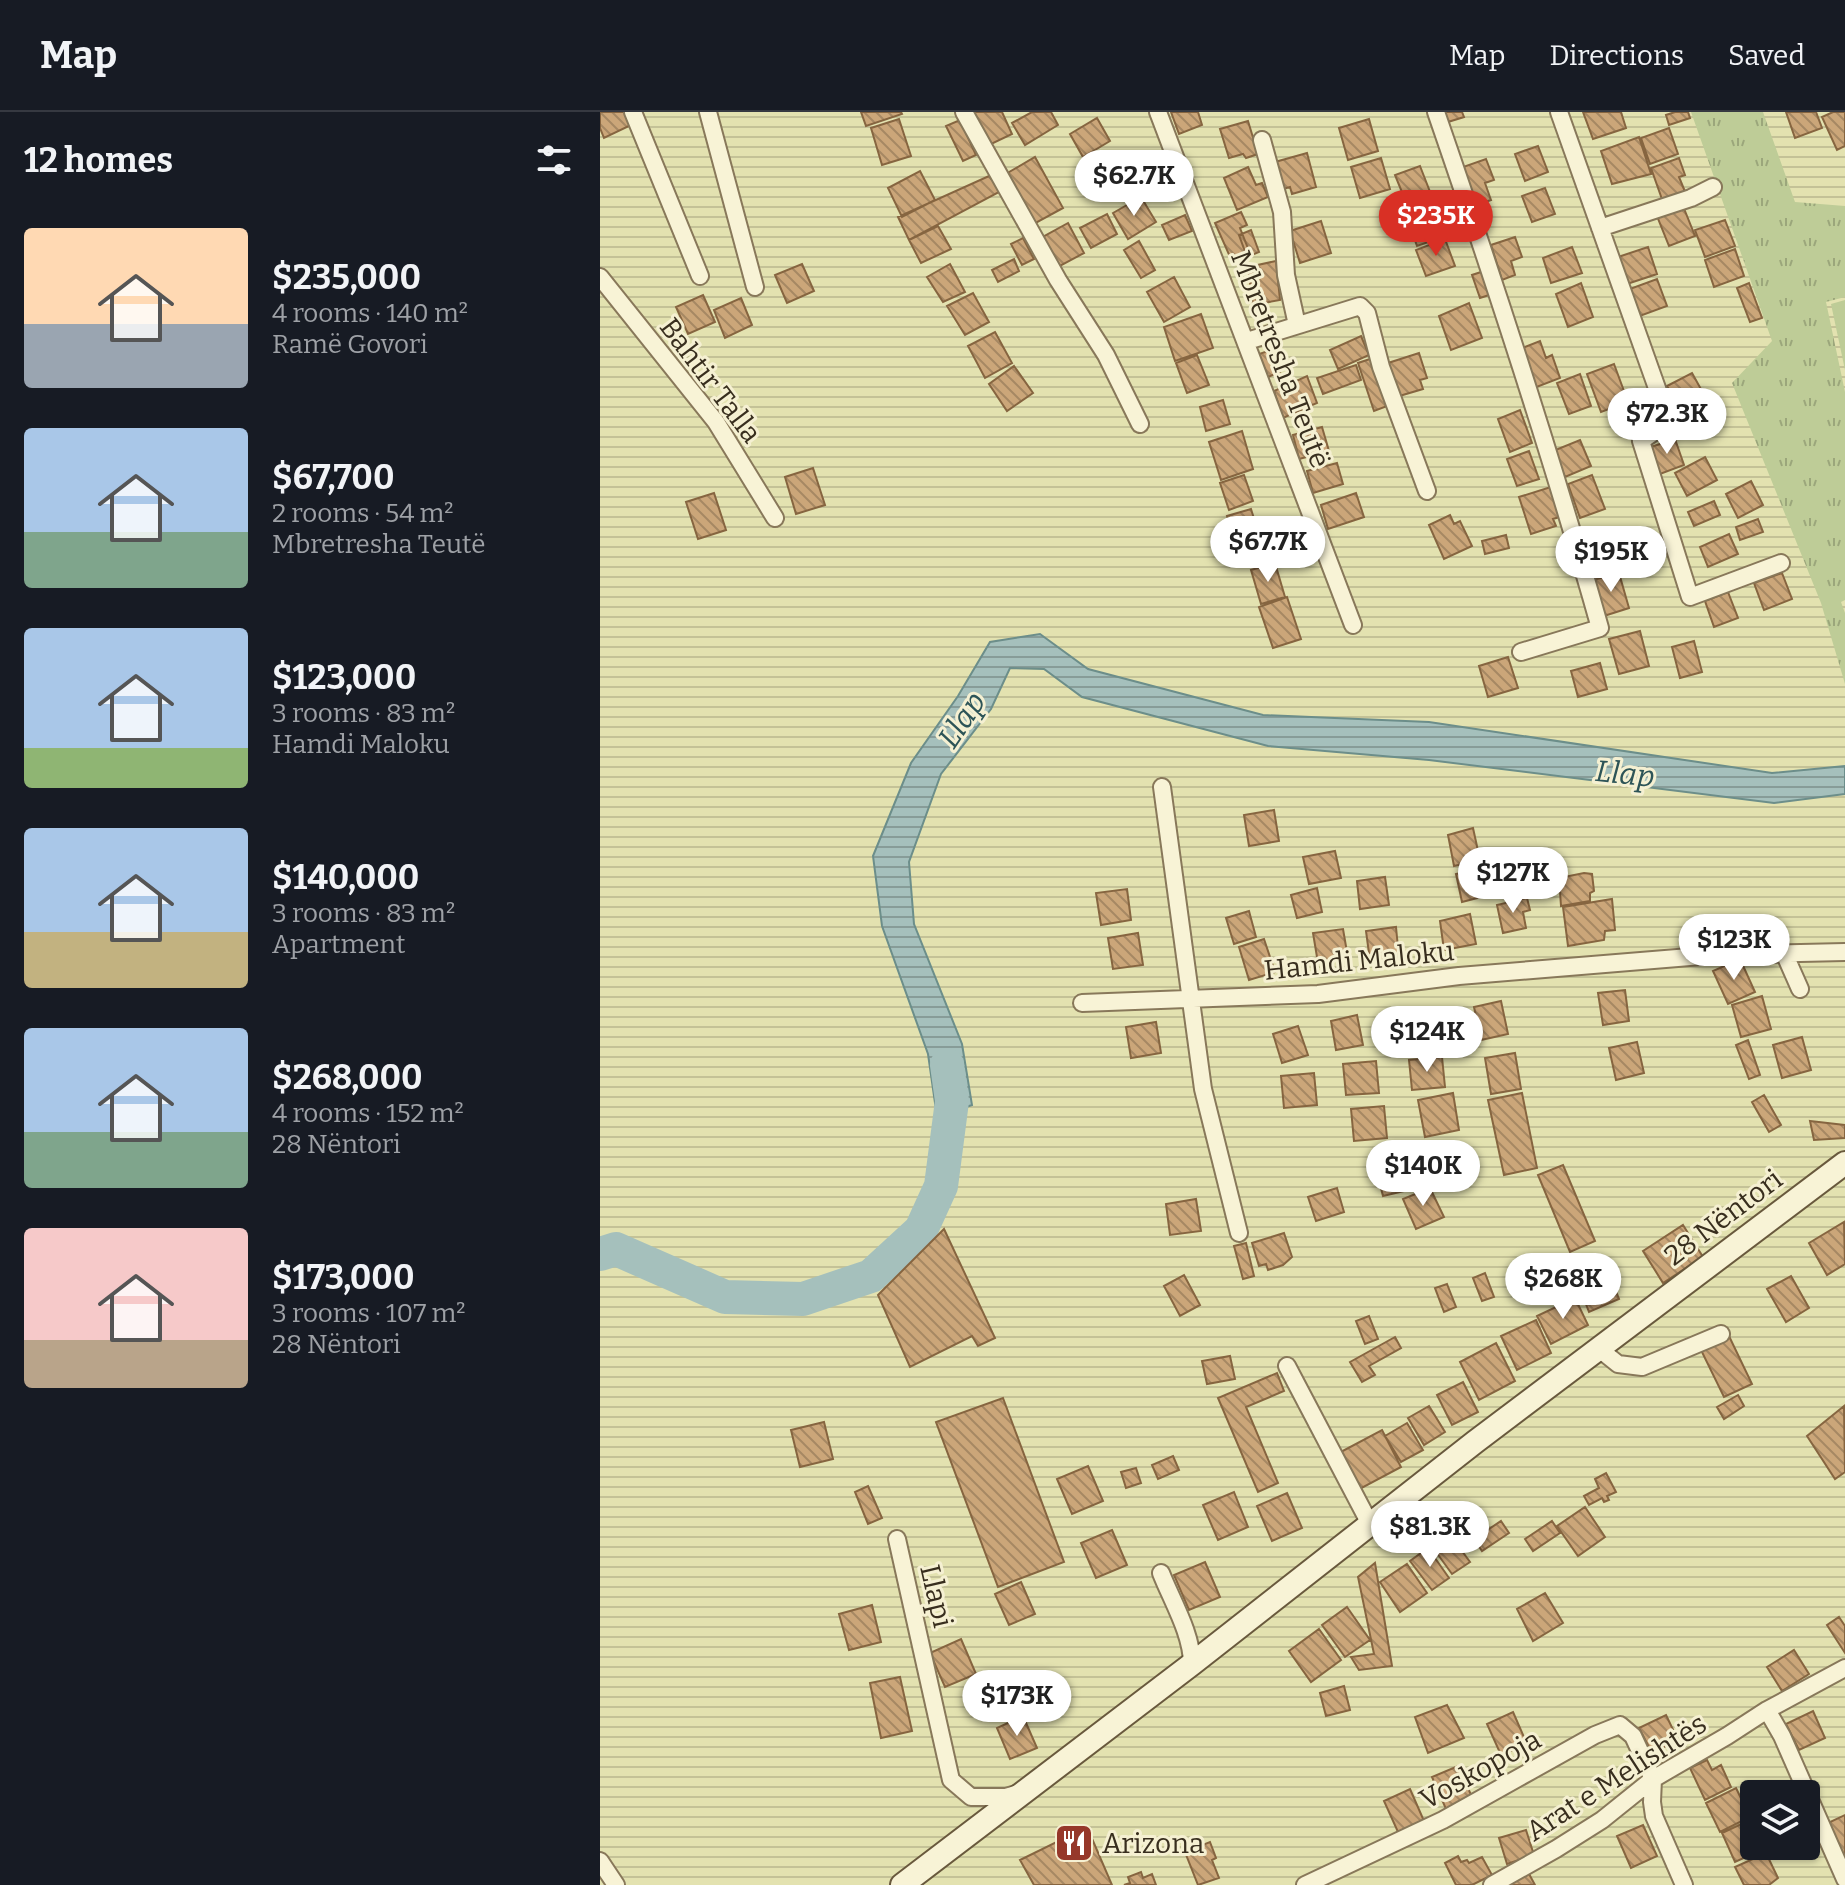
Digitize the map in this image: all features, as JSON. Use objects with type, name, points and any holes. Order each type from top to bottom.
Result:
[{"type":"main road","name":"28 Nëntori","points":[[902,1885],[1598,1348],[1845,1163]]},
{"type":"street","points":[[633,112],[700,276]]},
{"type":"street","points":[[708,112],[755,287]]},
{"type":"street","points":[[964,112],[1058,280],[1106,355],[1140,424]]},
{"type":"street","name":"Mbretresha Teutë","points":[[1158,112],[1353,625]]},
{"type":"street","points":[[1436,112],[1563,499],[1600,628],[1521,652]]},
{"type":"street","points":[[1559,112],[1669,422],[1641,441],[1690,597],[1781,563]]},
{"type":"street","points":[[1262,140],[1282,212],[1286,275],[1297,325]]},
{"type":"street","points":[[1600,228],[1691,198],[1713,187]]},
{"type":"street","name":"Bahtir Talla","points":[[600,277],[716,422],[775,518]]},
{"type":"street","points":[[1247,341],[1360,306],[1367,313],[1381,367],[1427,491]]},
{"type":"street","points":[[1162,787],[1203,1089],[1239,1233]]},
{"type":"street","name":"Hamdi Maloku","points":[[1082,1003],[1318,994],[1459,976],[1714,955],[1845,952]]},
{"type":"street","points":[[1785,955],[1800,989]]},
{"type":"street","points":[[1598,1348],[1609,1360],[1618,1364],[1642,1367],[1721,1334]]},
{"type":"street","points":[[1287,1366],[1370,1524]]},
{"type":"street","name":"Llapi","points":[[897,1539],[951,1780],[971,1797],[1006,1797],[1019,1793]]},
{"type":"street","points":[[1161,1573],[1185,1633],[1192,1664]]},
{"type":"street","name":"Arat e Melishtës","points":[[1492,1885],[1590,1827],[1653,1779],[1767,1710],[1845,1668]]},
{"type":"street","points":[[1767,1710],[1782,1736],[1845,1879]]},
{"type":"street","name":"Voskopoja","points":[[1305,1885],[1443,1820],[1595,1735],[1620,1725],[1633,1736],[1653,1779]]},
{"type":"street","points":[[1653,1779],[1654,1816],[1684,1885]]},
{"type":"street","points":[[600,1861],[616,1885]]},
{"type":"green space","points":[[600,112],[1845,112],[1845,1885],[600,1885]]},
{"type":"green space","points":[[1691,112],[1763,112],[1795,202],[1845,206],[1845,297],[1826,302],[1845,392],[1845,600],[1841,602],[1845,613],[1845,684],[1821,603],[1732,383],[1772,341]]},
{"type":"green space","points":[[1845,300],[1845,370],[1831,304]]},
{"type":"water","points":[[1040,634],[1088,669],[1263,715],[1429,722],[1772,773],[1845,766],[1845,794],[1774,803],[1429,760],[1268,746],[1082,697],[1044,669],[1010,668],[991,709],[941,774],[909,862],[914,924],[962,1044],[972,1105],[937,1117],[928,1054],[882,926],[873,856],[911,763],[958,696],[990,642]]},
{"type":"building","points":[[600,112],[625,112],[631,125],[604,138],[600,128]]},
{"type":"building","points":[[861,112],[901,112],[902,114],[866,126]]},
{"type":"building","points":[[1002,112],[1012,134],[987,146],[972,114]]},
{"type":"building","points":[[1032,112],[1051,112],[1058,125],[1025,145],[1012,123]]},
{"type":"building","points":[[1171,112],[1198,112],[1202,125],[1179,134]]},
{"type":"building","points":[[1444,112],[1462,112],[1464,117],[1448,122]]},
{"type":"building","points":[[1583,112],[1621,112],[1626,128],[1593,139]]},
{"type":"building","points":[[1688,112],[1690,118],[1669,125],[1666,115]]},
{"type":"building","points":[[1786,112],[1816,112],[1822,128],[1795,138]]},
{"type":"building","points":[[1833,112],[1845,112],[1845,146],[1837,150],[1822,117]]},
{"type":"building","points":[[1097,118],[1110,141],[1083,157],[1070,134]]},
{"type":"building","points":[[899,119],[911,156],[882,165],[871,128]]},
{"type":"building","points":[[1369,119],[1378,151],[1348,160],[1339,128]]},
{"type":"building","points":[[960,120],[976,155],[963,161],[946,126]]},
{"type":"building","points":[[1248,121],[1258,154],[1229,158],[1220,129]]},
{"type":"building","points":[[1669,128],[1678,154],[1650,164],[1641,138]]},
{"type":"building","points":[[1639,137],[1651,174],[1612,184],[1601,151]]},
{"type":"building","points":[[1538,146],[1548,172],[1525,181],[1515,154]]},
{"type":"building","points":[[1307,153],[1316,187],[1292,194],[1290,187],[1283,189],[1275,162]]},
{"type":"building","points":[[1035,157],[1063,208],[1032,225],[1004,175]]},
{"type":"building","points":[[1381,158],[1390,189],[1360,198],[1351,167]]},
{"type":"building","points":[[1679,158],[1685,175],[1679,177],[1686,194],[1663,202],[1651,168]]},
{"type":"building","points":[[1486,159],[1494,180],[1485,183],[1491,200],[1476,205],[1463,167]]},
{"type":"building","points":[[1420,166],[1432,197],[1408,207],[1395,175]]},
{"type":"building","points":[[1248,167],[1256,185],[1262,183],[1268,197],[1237,210],[1224,178]]},
{"type":"building","points":[[920,171],[935,200],[902,217],[888,188]]},
{"type":"building","points":[[989,176],[1001,191],[909,240],[898,217]]},
{"type":"building","points":[[1545,188],[1555,214],[1532,222],[1522,196]]},
{"type":"building","points":[[1141,197],[1156,222],[1128,239],[1113,213]]},
{"type":"building","points":[[1683,206],[1695,236],[1669,246],[1657,216]]},
{"type":"building","points":[[1437,209],[1446,236],[1417,246],[1408,220]]},
{"type":"building","points":[[1241,212],[1247,225],[1240,228],[1249,251],[1231,259],[1215,223]]},
{"type":"building","points":[[1107,214],[1117,234],[1091,248],[1080,228]]},
{"type":"building","points":[[1185,215],[1192,231],[1169,240],[1162,225]]},
{"type":"building","points":[[1725,220],[1735,246],[1705,257],[1695,230]]},
{"type":"building","points":[[1321,221],[1331,253],[1300,263],[1290,231]]},
{"type":"building","points":[[1068,223],[1084,253],[1058,267],[1041,238]]},
{"type":"building","points":[[938,226],[951,249],[921,263],[909,240]]},
{"type":"building","points":[[1251,230],[1259,252],[1247,257],[1239,235]]},
{"type":"building","points":[[1515,237],[1522,257],[1511,261],[1515,275],[1502,280],[1491,245]]},
{"type":"building","points":[[1023,238],[1034,259],[1022,265],[1011,244]]},
{"type":"building","points":[[1445,239],[1455,266],[1426,276],[1416,250]]},
{"type":"building","points":[[1139,241],[1155,270],[1141,278],[1124,250]]},
{"type":"building","points":[[1572,247],[1582,273],[1551,283],[1543,258]]},
{"type":"building","points":[[1648,247],[1657,274],[1627,284],[1618,257]]},
{"type":"building","points":[[1735,249],[1744,276],[1714,287],[1705,260]]},
{"type":"building","points":[[1014,259],[1019,271],[998,282],[992,270]]},
{"type":"building","points":[[1276,261],[1280,300],[1253,305],[1248,267]]},
{"type":"building","points":[[802,264],[814,291],[787,303],[775,275]]},
{"type":"building","points":[[950,264],[965,292],[943,302],[927,277]]},
{"type":"building","points":[[1484,271],[1492,294],[1480,298],[1472,275]]},
{"type":"building","points":[[1174,277],[1190,307],[1164,322],[1147,292]]},
{"type":"building","points":[[1657,279],[1667,306],[1637,317],[1627,290]]},
{"type":"building","points":[[1581,283],[1593,317],[1568,327],[1556,294]]},
{"type":"building","points":[[1749,283],[1762,318],[1750,322],[1737,288]]},
{"type":"building","points":[[973,293],[989,322],[965,335],[947,306]]},
{"type":"building","points":[[703,295],[715,322],[688,334],[676,307]]},
{"type":"building","points":[[741,298],[752,325],[725,338],[714,310]]},
{"type":"building","points":[[1469,303],[1482,338],[1451,350],[1439,316]]},
{"type":"building","points":[[1201,314],[1213,348],[1175,361],[1164,327]]},
{"type":"building","points":[[995,332],[1012,363],[985,378],[968,346]]},
{"type":"building","points":[[1361,336],[1369,355],[1338,369],[1330,350]]},
{"type":"building","points":[[1540,341],[1546,358],[1552,355],[1560,378],[1534,388],[1520,349]]},
{"type":"building","points":[[1271,350],[1280,372],[1268,377],[1259,354]]},
{"type":"building","points":[[1419,353],[1427,378],[1420,380],[1423,389],[1396,397],[1385,364]]},
{"type":"building","points":[[1197,355],[1209,385],[1187,393],[1176,363]]},
{"type":"building","points":[[1373,358],[1390,405],[1374,411],[1358,363]]},
{"type":"building","points":[[1614,364],[1628,402],[1601,412],[1587,374]]},
{"type":"building","points":[[1356,365],[1361,380],[1323,394],[1317,378]]},
{"type":"building","points":[[1014,366],[1033,393],[1007,411],[989,384]]},
{"type":"building","points":[[1692,373],[1707,400],[1682,413],[1667,386]]},
{"type":"building","points":[[1580,374],[1591,406],[1569,414],[1557,383]]},
{"type":"building","points":[[1307,376],[1317,403],[1283,418],[1274,391]]},
{"type":"building","points":[[1223,400],[1230,424],[1206,431],[1200,407]]},
{"type":"building","points":[[1520,410],[1532,443],[1510,452],[1498,419]]},
{"type":"building","points":[[1322,427],[1329,451],[1299,459],[1293,435]]},
{"type":"building","points":[[1242,431],[1253,469],[1221,480],[1209,442]]},
{"type":"building","points":[[1675,439],[1684,465],[1660,474],[1651,447]]},
{"type":"building","points":[[1580,440],[1591,466],[1565,477],[1553,451]]},
{"type":"building","points":[[1529,451],[1539,479],[1517,486],[1507,459]]},
{"type":"building","points":[[1705,457],[1717,480],[1687,496],[1675,473]]},
{"type":"building","points":[[1337,463],[1343,484],[1313,493],[1307,471]]},
{"type":"building","points":[[813,468],[825,505],[796,514],[785,477]]},
{"type":"building","points":[[1244,475],[1253,501],[1229,510],[1220,483]]},
{"type":"building","points":[[1592,475],[1605,509],[1580,518],[1568,484]]},
{"type":"building","points":[[1751,481],[1763,505],[1738,518],[1726,494]]},
{"type":"building","points":[[1554,486],[1563,516],[1553,519],[1556,526],[1531,534],[1519,497]]},
{"type":"building","points":[[714,493],[726,530],[698,539],[686,502]]},
{"type":"building","points":[[1356,493],[1364,517],[1328,529],[1321,505]]},
{"type":"building","points":[[1714,501],[1720,515],[1694,526],[1688,512]]},
{"type":"building","points":[[1251,509],[1261,541],[1237,548],[1227,516]]},
{"type":"building","points":[[1450,515],[1454,524],[1460,521],[1472,546],[1444,559],[1429,525]]},
{"type":"building","points":[[1758,519],[1763,532],[1740,540],[1736,527]]},
{"type":"building","points":[[1729,534],[1738,554],[1708,567],[1700,547]]},
{"type":"building","points":[[1506,535],[1509,548],[1485,554],[1482,541]]},
{"type":"building","points":[[1275,563],[1285,597],[1261,604],[1251,570]]},
{"type":"building","points":[[1619,573],[1629,608],[1604,616],[1593,580]]},
{"type":"building","points":[[1782,573],[1792,599],[1764,610],[1754,583]]},
{"type":"building","points":[[1728,592],[1738,618],[1714,627],[1705,601]]},
{"type":"building","points":[[1287,597],[1301,639],[1273,648],[1259,607]]},
{"type":"building","points":[[1640,631],[1649,666],[1619,674],[1609,639]]},
{"type":"building","points":[[1694,641],[1702,672],[1680,678],[1672,647]]},
{"type":"building","points":[[1508,657],[1518,688],[1488,697],[1479,666]]},
{"type":"building","points":[[1600,663],[1607,689],[1578,697],[1571,671]]},
{"type":"building","points":[[1274,810],[1279,841],[1249,846],[1244,815]]},
{"type":"building","points":[[1473,828],[1480,860],[1454,866],[1448,835]]},
{"type":"building","points":[[1335,851],[1341,878],[1309,884],[1303,857]]},
{"type":"building","points":[[1487,867],[1493,894],[1462,902],[1456,874]]},
{"type":"building","points":[[1592,874],[1594,891],[1590,893],[1590,901],[1561,906],[1559,878]]},
{"type":"building","points":[[1385,877],[1389,905],[1360,909],[1357,881]]},
{"type":"building","points":[[1317,888],[1322,912],[1297,918],[1291,895]]},
{"type":"building","points":[[1127,889],[1131,920],[1101,925],[1096,893]]},
{"type":"building","points":[[1527,898],[1530,910],[1523,912],[1526,928],[1503,933],[1497,905]]},
{"type":"building","points":[[1612,899],[1615,930],[1605,931],[1604,940],[1568,946],[1563,907]]},
{"type":"building","points":[[1249,911],[1256,937],[1234,944],[1226,918]]},
{"type":"building","points":[[1470,914],[1476,944],[1444,950],[1440,921]]},
{"type":"building","points":[[1396,927],[1399,958],[1370,961],[1366,931]]},
{"type":"building","points":[[1343,929],[1348,958],[1318,963],[1313,933]]},
{"type":"building","points":[[1138,933],[1143,965],[1113,969],[1108,938]]},
{"type":"building","points":[[1264,939],[1275,972],[1249,980],[1239,947]]},
{"type":"building","points":[[1740,959],[1755,992],[1728,1004],[1713,971]]},
{"type":"building","points":[[1625,990],[1629,1021],[1603,1025],[1598,993]]},
{"type":"building","points":[[1762,996],[1771,1029],[1741,1037],[1732,1005]]},
{"type":"building","points":[[1501,1001],[1508,1034],[1481,1040],[1474,1007]]},
{"type":"building","points":[[1357,1015],[1363,1045],[1336,1050],[1331,1021]]},
{"type":"building","points":[[1156,1022],[1161,1053],[1131,1058],[1126,1027]]},
{"type":"building","points":[[1298,1026],[1308,1055],[1282,1063],[1273,1034]]},
{"type":"building","points":[[1802,1037],[1811,1070],[1782,1078],[1773,1045]]},
{"type":"building","points":[[1748,1040],[1760,1075],[1749,1079],[1736,1045]]},
{"type":"building","points":[[1637,1042],[1644,1073],[1616,1080],[1609,1048]]},
{"type":"building","points":[[1515,1053],[1521,1089],[1491,1094],[1485,1058]]},
{"type":"building","points":[[1442,1057],[1445,1087],[1412,1090],[1409,1060]]},
{"type":"building","points":[[1376,1061],[1379,1093],[1346,1095],[1343,1064]]},
{"type":"building","points":[[1314,1073],[1317,1105],[1284,1108],[1281,1076]]},
{"type":"building","points":[[1453,1093],[1459,1130],[1425,1137],[1418,1100]]},
{"type":"building","points":[[1522,1093],[1537,1168],[1504,1175],[1488,1100]]},
{"type":"building","points":[[1764,1095],[1781,1125],[1769,1132],[1752,1102]]},
{"type":"building","points":[[1384,1106],[1387,1138],[1354,1141],[1351,1109]]},
{"type":"building","points":[[1810,1121],[1845,1125],[1845,1138],[1814,1140]]},
{"type":"building","points":[[1419,1150],[1425,1186],[1383,1196],[1374,1161]]},
{"type":"building","points":[[1563,1165],[1595,1241],[1570,1252],[1538,1175]]},
{"type":"building","points":[[1337,1188],[1344,1212],[1316,1221],[1308,1197]]},
{"type":"building","points":[[1430,1188],[1444,1217],[1416,1229],[1403,1199]]},
{"type":"building","points":[[1196,1199],[1201,1231],[1170,1235],[1166,1204]]},
{"type":"building","points":[[1844,1222],[1845,1264],[1827,1275],[1809,1243]]},
{"type":"building","points":[[1683,1225],[1703,1257],[1663,1283],[1643,1251]]},
{"type":"building","points":[[944,1229],[995,1338],[978,1346],[972,1336],[910,1367],[878,1295]]},
{"type":"building","points":[[1284,1233],[1292,1257],[1283,1265],[1268,1270],[1266,1264],[1259,1266],[1252,1243]]},
{"type":"building","points":[[1246,1243],[1254,1276],[1243,1279],[1234,1246]]},
{"type":"building","points":[[1604,1261],[1619,1299],[1589,1312],[1574,1273]]},
{"type":"building","points":[[1485,1273],[1494,1297],[1482,1301],[1473,1278]]},
{"type":"building","points":[[1184,1275],[1200,1305],[1180,1316],[1164,1286]]},
{"type":"building","points":[[1791,1276],[1809,1308],[1786,1322],[1767,1289]]},
{"type":"building","points":[[1447,1284],[1456,1307],[1444,1312],[1435,1288]]},
{"type":"building","points":[[1575,1298],[1588,1325],[1551,1344],[1537,1316]]},
{"type":"building","points":[[1369,1316],[1378,1339],[1365,1344],[1356,1321]]},
{"type":"building","points":[[1536,1320],[1551,1353],[1517,1370],[1501,1336]]},
{"type":"building","points":[[1728,1334],[1752,1384],[1724,1397],[1700,1348]]},
{"type":"building","points":[[1395,1337],[1401,1348],[1369,1366],[1375,1375],[1362,1382],[1350,1362]]},
{"type":"building","points":[[1496,1343],[1515,1381],[1479,1400],[1460,1362]]},
{"type":"building","points":[[1230,1356],[1235,1379],[1207,1384],[1202,1361]]},
{"type":"building","points":[[1277,1373],[1284,1391],[1246,1407],[1278,1483],[1258,1492],[1218,1398]]},
{"type":"building","points":[[1463,1382],[1478,1412],[1452,1425],[1437,1395]]},
{"type":"building","points":[[1738,1395],[1744,1406],[1724,1419],[1717,1407]]},
{"type":"building","points":[[1003,1398],[1064,1562],[998,1587],[936,1422]]},
{"type":"building","points":[[1429,1406],[1445,1432],[1424,1445],[1408,1418]]},
{"type":"building","points":[[1844,1406],[1845,1472],[1835,1479],[1807,1436]]},
{"type":"building","points":[[824,1422],[833,1459],[800,1467],[791,1430]]},
{"type":"building","points":[[1407,1423],[1423,1450],[1401,1462],[1385,1436]]},
{"type":"building","points":[[1382,1430],[1401,1467],[1356,1491],[1337,1454]]},
{"type":"building","points":[[1173,1456],[1179,1470],[1158,1479],[1152,1465]]},
{"type":"building","points":[[1088,1466],[1103,1501],[1072,1514],[1057,1479]]},
{"type":"building","points":[[1136,1468],[1141,1483],[1126,1488],[1121,1472]]},
{"type":"building","points":[[1606,1473],[1616,1492],[1607,1496],[1609,1500],[1604,1502],[1602,1498],[1589,1505],[1584,1496],[1599,1488],[1595,1479]]},
{"type":"building","points":[[868,1486],[882,1518],[868,1524],[855,1492]]},
{"type":"building","points":[[1234,1492],[1248,1527],[1218,1540],[1203,1505]]},
{"type":"building","points":[[1287,1493],[1302,1528],[1272,1541],[1257,1506]]},
{"type":"building","points":[[1585,1507],[1605,1537],[1578,1556],[1557,1526]]},
{"type":"building","points":[[1501,1521],[1509,1533],[1482,1551],[1474,1539]]},
{"type":"building","points":[[1552,1521],[1560,1533],[1533,1551],[1525,1539]]},
{"type":"building","points":[[1112,1530],[1127,1565],[1096,1578],[1081,1543]]},
{"type":"building","points":[[1448,1532],[1470,1562],[1452,1574],[1431,1545]]},
{"type":"building","points":[[1428,1548],[1449,1578],[1432,1590],[1410,1561]]},
{"type":"building","points":[[1205,1562],[1220,1597],[1189,1610],[1174,1575]]},
{"type":"building","points":[[1375,1563],[1392,1666],[1359,1670],[1351,1657],[1374,1654],[1358,1577]]},
{"type":"building","points":[[1407,1564],[1427,1593],[1400,1612],[1380,1582]]},
{"type":"building","points":[[1021,1582],[1035,1614],[1009,1625],[995,1594]]},
{"type":"building","points":[[1545,1593],[1563,1623],[1533,1641],[1517,1609]]},
{"type":"building","points":[[872,1605],[881,1642],[849,1650],[839,1614]]},
{"type":"building","points":[[1347,1607],[1370,1640],[1345,1657],[1322,1625]]},
{"type":"building","points":[[1839,1617],[1845,1626],[1845,1653],[1827,1625]]},
{"type":"building","points":[[1319,1629],[1341,1660],[1311,1682],[1289,1651]]},
{"type":"building","points":[[961,1639],[976,1674],[945,1687],[930,1653]]},
{"type":"building","points":[[1794,1650],[1809,1674],[1782,1691],[1767,1667]]},
{"type":"building","points":[[900,1677],[912,1731],[881,1738],[870,1683]]},
{"type":"building","points":[[1344,1686],[1350,1710],[1326,1716],[1320,1693]]},
{"type":"building","points":[[1447,1705],[1464,1738],[1428,1753],[1415,1717]]},
{"type":"building","points":[[1813,1711],[1825,1738],[1799,1750],[1786,1724]]},
{"type":"building","points":[[1513,1712],[1527,1744],[1501,1755],[1487,1724]]},
{"type":"building","points":[[1666,1715],[1678,1740],[1652,1753],[1639,1728]]},
{"type":"building","points":[[1023,1716],[1037,1748],[1010,1759],[997,1728]]},
{"type":"building","points":[[1707,1760],[1712,1770],[1721,1765],[1731,1787],[1705,1800],[1690,1768]]},
{"type":"building","points":[[1458,1766],[1472,1797],[1446,1809],[1432,1777]]},
{"type":"building","points":[[1736,1788],[1740,1796],[1740,1822],[1720,1832],[1706,1803]]},
{"type":"building","points":[[1410,1789],[1424,1821],[1398,1832],[1384,1801]]},
{"type":"building","points":[[1845,1815],[1845,1853],[1842,1854],[1828,1823]]},
{"type":"building","points":[[1643,1825],[1657,1856],[1631,1868],[1617,1836]]},
{"type":"building","points":[[1740,1825],[1740,1860],[1735,1862],[1722,1833]]},
{"type":"building","name":"Arizona","points":[[1087,1827],[1112,1885],[1034,1885],[1020,1860]]},
{"type":"building","points":[[1526,1830],[1534,1855],[1507,1864],[1499,1838]]},
{"type":"building","points":[[1210,1842],[1216,1858],[1212,1860],[1219,1878],[1198,1885],[1185,1852]]},
{"type":"building","points":[[1458,1856],[1461,1862],[1467,1860],[1469,1863],[1482,1857],[1492,1875],[1472,1885],[1456,1885],[1445,1863]]},
{"type":"building","points":[[1750,1860],[1769,1860],[1778,1878],[1769,1885],[1744,1885],[1735,1867]]},
{"type":"building","points":[[1141,1872],[1143,1878],[1152,1874],[1156,1885],[1124,1885],[1130,1883],[1128,1877]]},
{"type":"building","points":[[1528,1872],[1535,1885],[1505,1885]]},
{"type":"waterway","name":"Llap","points":[[600,1254],[616,1249],[725,1297],[803,1299],[871,1276],[921,1230],[941,1186],[952,1101],[947,1065]]},
{"type":"place","name":"Arizona","points":[[1074,1843]]}]
